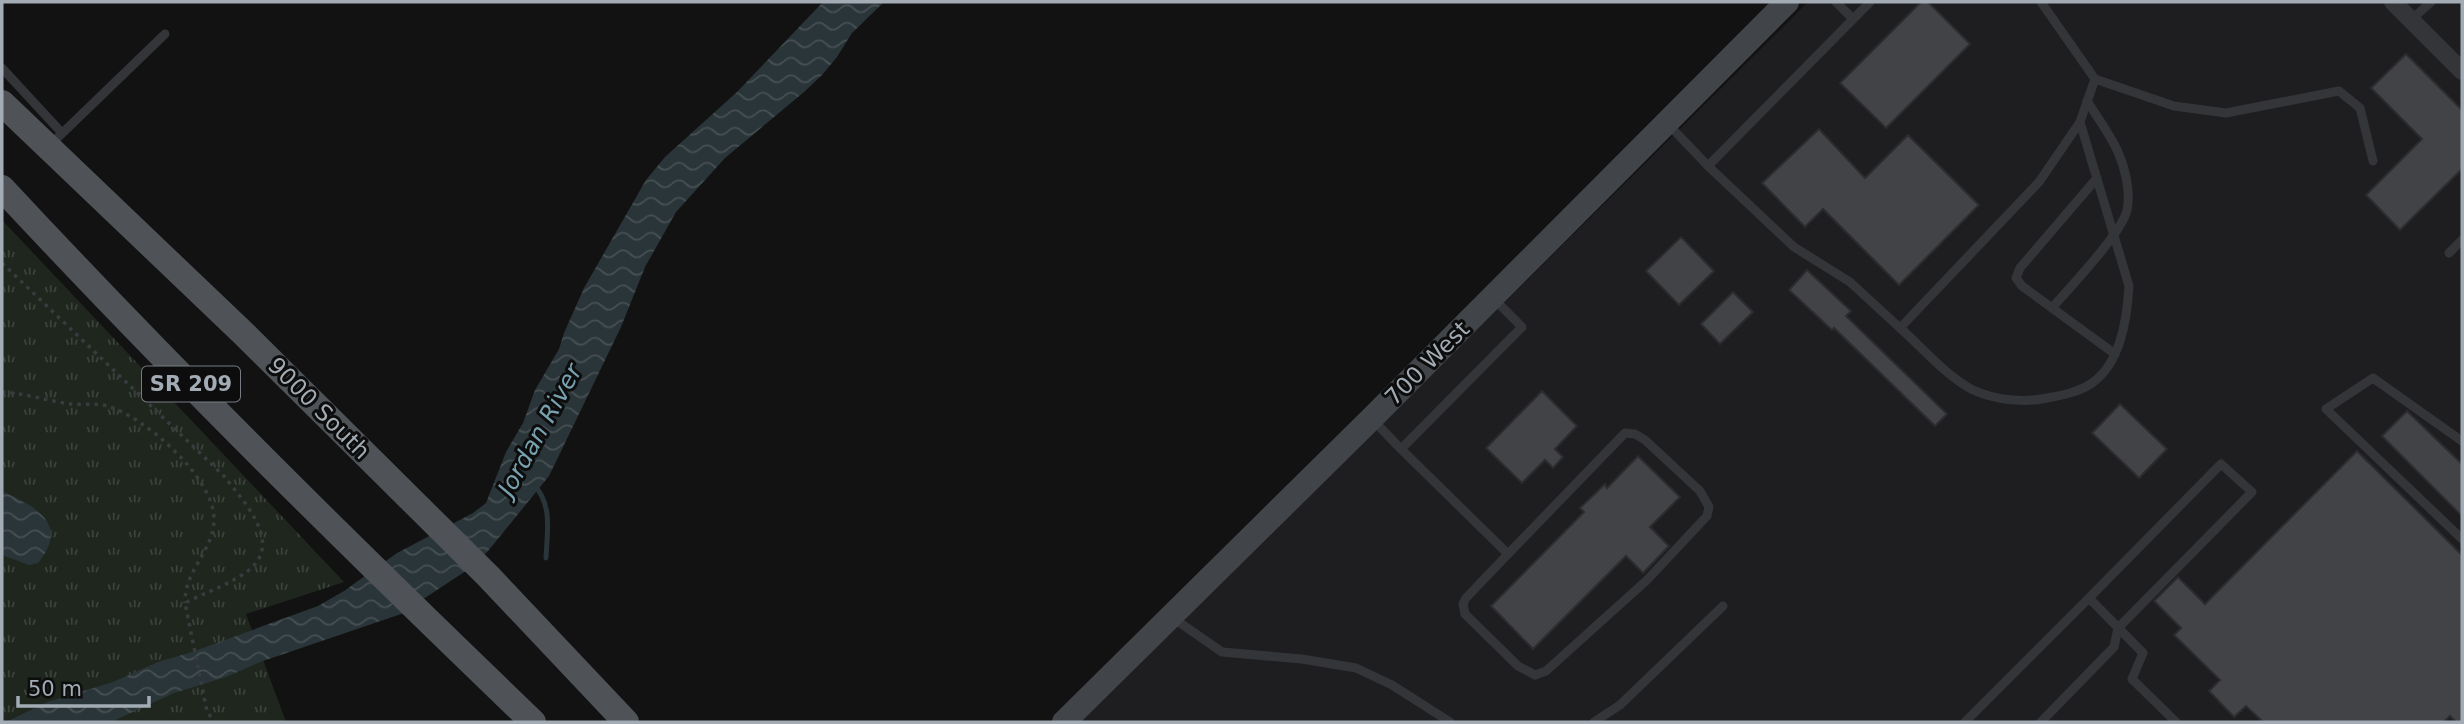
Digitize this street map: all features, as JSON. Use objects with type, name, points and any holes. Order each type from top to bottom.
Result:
[{"type":"main road","name":"9000 South","points":[[2,103],[55,140],[243,333],[488,576],[626,722]]},
{"type":"main road","name":"SR 209","points":[[2,188],[70,262],[383,577],[533,722]]},
{"type":"street","name":"700 West","points":[[1064,722],[1493,298],[1787,2]]},
{"type":"street","points":[[2393,2],[2460,64]]},
{"type":"lane","points":[[1836,2],[1853,19]]},
{"type":"lane","points":[[1709,166],[1870,2]]},
{"type":"lane","points":[[2041,2],[2095,79],[2174,106],[2226,113],[2339,91],[2360,108],[2373,161]]},
{"type":"lane","points":[[2411,20],[2431,2]]},
{"type":"lane","points":[[2,68],[55,140],[165,34]]},
{"type":"lane","points":[[1900,328],[2039,182],[2080,122],[2095,79]]},
{"type":"lane","points":[[2052,308],[2114,234],[2125,218],[2128,206],[2125,173],[2117,150],[2087,101]]},
{"type":"lane","points":[[1667,122],[1794,247],[1850,282],[1954,377],[1973,390],[2008,399],[2035,400],[2075,392],[2094,382],[2115,354],[2128,310],[2129,286],[2080,122]]},
{"type":"lane","points":[[2097,178],[2020,268],[2016,278],[2022,286],[2115,354]]},
{"type":"lane","points":[[2449,253],[2462,240]]},
{"type":"lane","points":[[1401,449],[1522,327],[1493,298]]},
{"type":"lane","points":[[2462,441],[2374,378],[2326,409],[2462,539]]},
{"type":"lane","points":[[1371,419],[1508,554]]},
{"type":"lane","points":[[1625,433],[1635,434],[1645,440],[1700,491],[1709,507],[1707,516],[1647,580],[1546,671],[1535,675],[1518,666],[1465,614],[1463,604],[1466,598],[1508,554],[1625,433]]},
{"type":"lane","points":[[1965,722],[2221,464],[2252,492],[2118,628],[2114,647],[2041,722]]},
{"type":"lane","points":[[2089,598],[2143,653],[2132,679],[2176,722]]},
{"type":"lane","points":[[1594,722],[1620,705],[1723,606]]},
{"type":"lane","points":[[1171,617],[1222,652],[1302,659],[1356,668],[1392,685],[1450,722]]},
{"type":"path","points":[[2,263],[223,475],[246,504],[257,524],[264,542],[258,560],[242,574],[186,603]]},
{"type":"path","points":[[2,392],[74,404],[108,406],[141,423],[159,437],[195,475],[213,506],[214,522],[210,542],[188,578],[185,591],[211,721]]},
{"type":"shaded area","points":[[1808,2],[2462,2],[2462,722],[1081,722]]},
{"type":"green space","points":[[2,220],[344,582],[246,614],[286,722],[2,722]]},
{"type":"water","name":"Jordan River","points":[[823,2],[884,2],[852,33],[822,75],[725,158],[676,212],[645,267],[621,327],[549,476],[472,567],[411,607],[410,611],[174,693],[111,722],[6,722],[47,702],[113,682],[158,662],[318,606],[397,553],[473,513],[486,503],[506,452],[523,423],[535,390],[559,349],[584,288],[646,180],[665,157],[737,92]]},
{"type":"water","points":[[2,491],[37,511],[50,527],[51,538],[38,563],[29,565],[2,555]]},
{"type":"building","points":[[1921,2],[1928,2],[1970,44],[1886,128],[1840,83]]},
{"type":"building","points":[[2406,54],[2462,110],[2462,169],[2400,230],[2366,195],[2422,139],[2371,88]]},
{"type":"building","points":[[1819,129],[1865,178],[1908,135],[1979,205],[1899,285],[1823,209],[1805,227],[1762,183]]},
{"type":"building","points":[[1681,237],[1714,271],[1679,305],[1646,271]]},
{"type":"building","points":[[1807,270],[1851,311],[1846,316],[1947,414],[1935,426],[1834,328],[1832,330],[1789,290]]},
{"type":"building","points":[[1733,292],[1753,312],[1720,344],[1701,324]]},
{"type":"building","points":[[1542,391],[1577,426],[1555,449],[1563,457],[1553,468],[1545,460],[1522,483],[1486,448]]},
{"type":"building","points":[[2120,404],[2167,449],[2139,478],[2092,433]]},
{"type":"building","points":[[2407,411],[2462,464],[2462,516],[2382,436]]},
{"type":"building","points":[[2357,451],[2462,555],[2462,722],[2456,722],[2450,716],[2444,722],[2263,722],[2246,706],[2234,717],[2209,691],[2220,680],[2174,635],[2181,628],[2154,601],[2178,577],[2205,604]]},
{"type":"building","points":[[1638,456],[1680,497],[1650,527],[1669,546],[1643,573],[1626,556],[1533,649],[1491,606],[1584,512],[1580,508],[1605,484],[1607,488]]},
{"type":"waterway","name":"Jordan River","points":[[534,485],[546,510],[546,558]]}]
